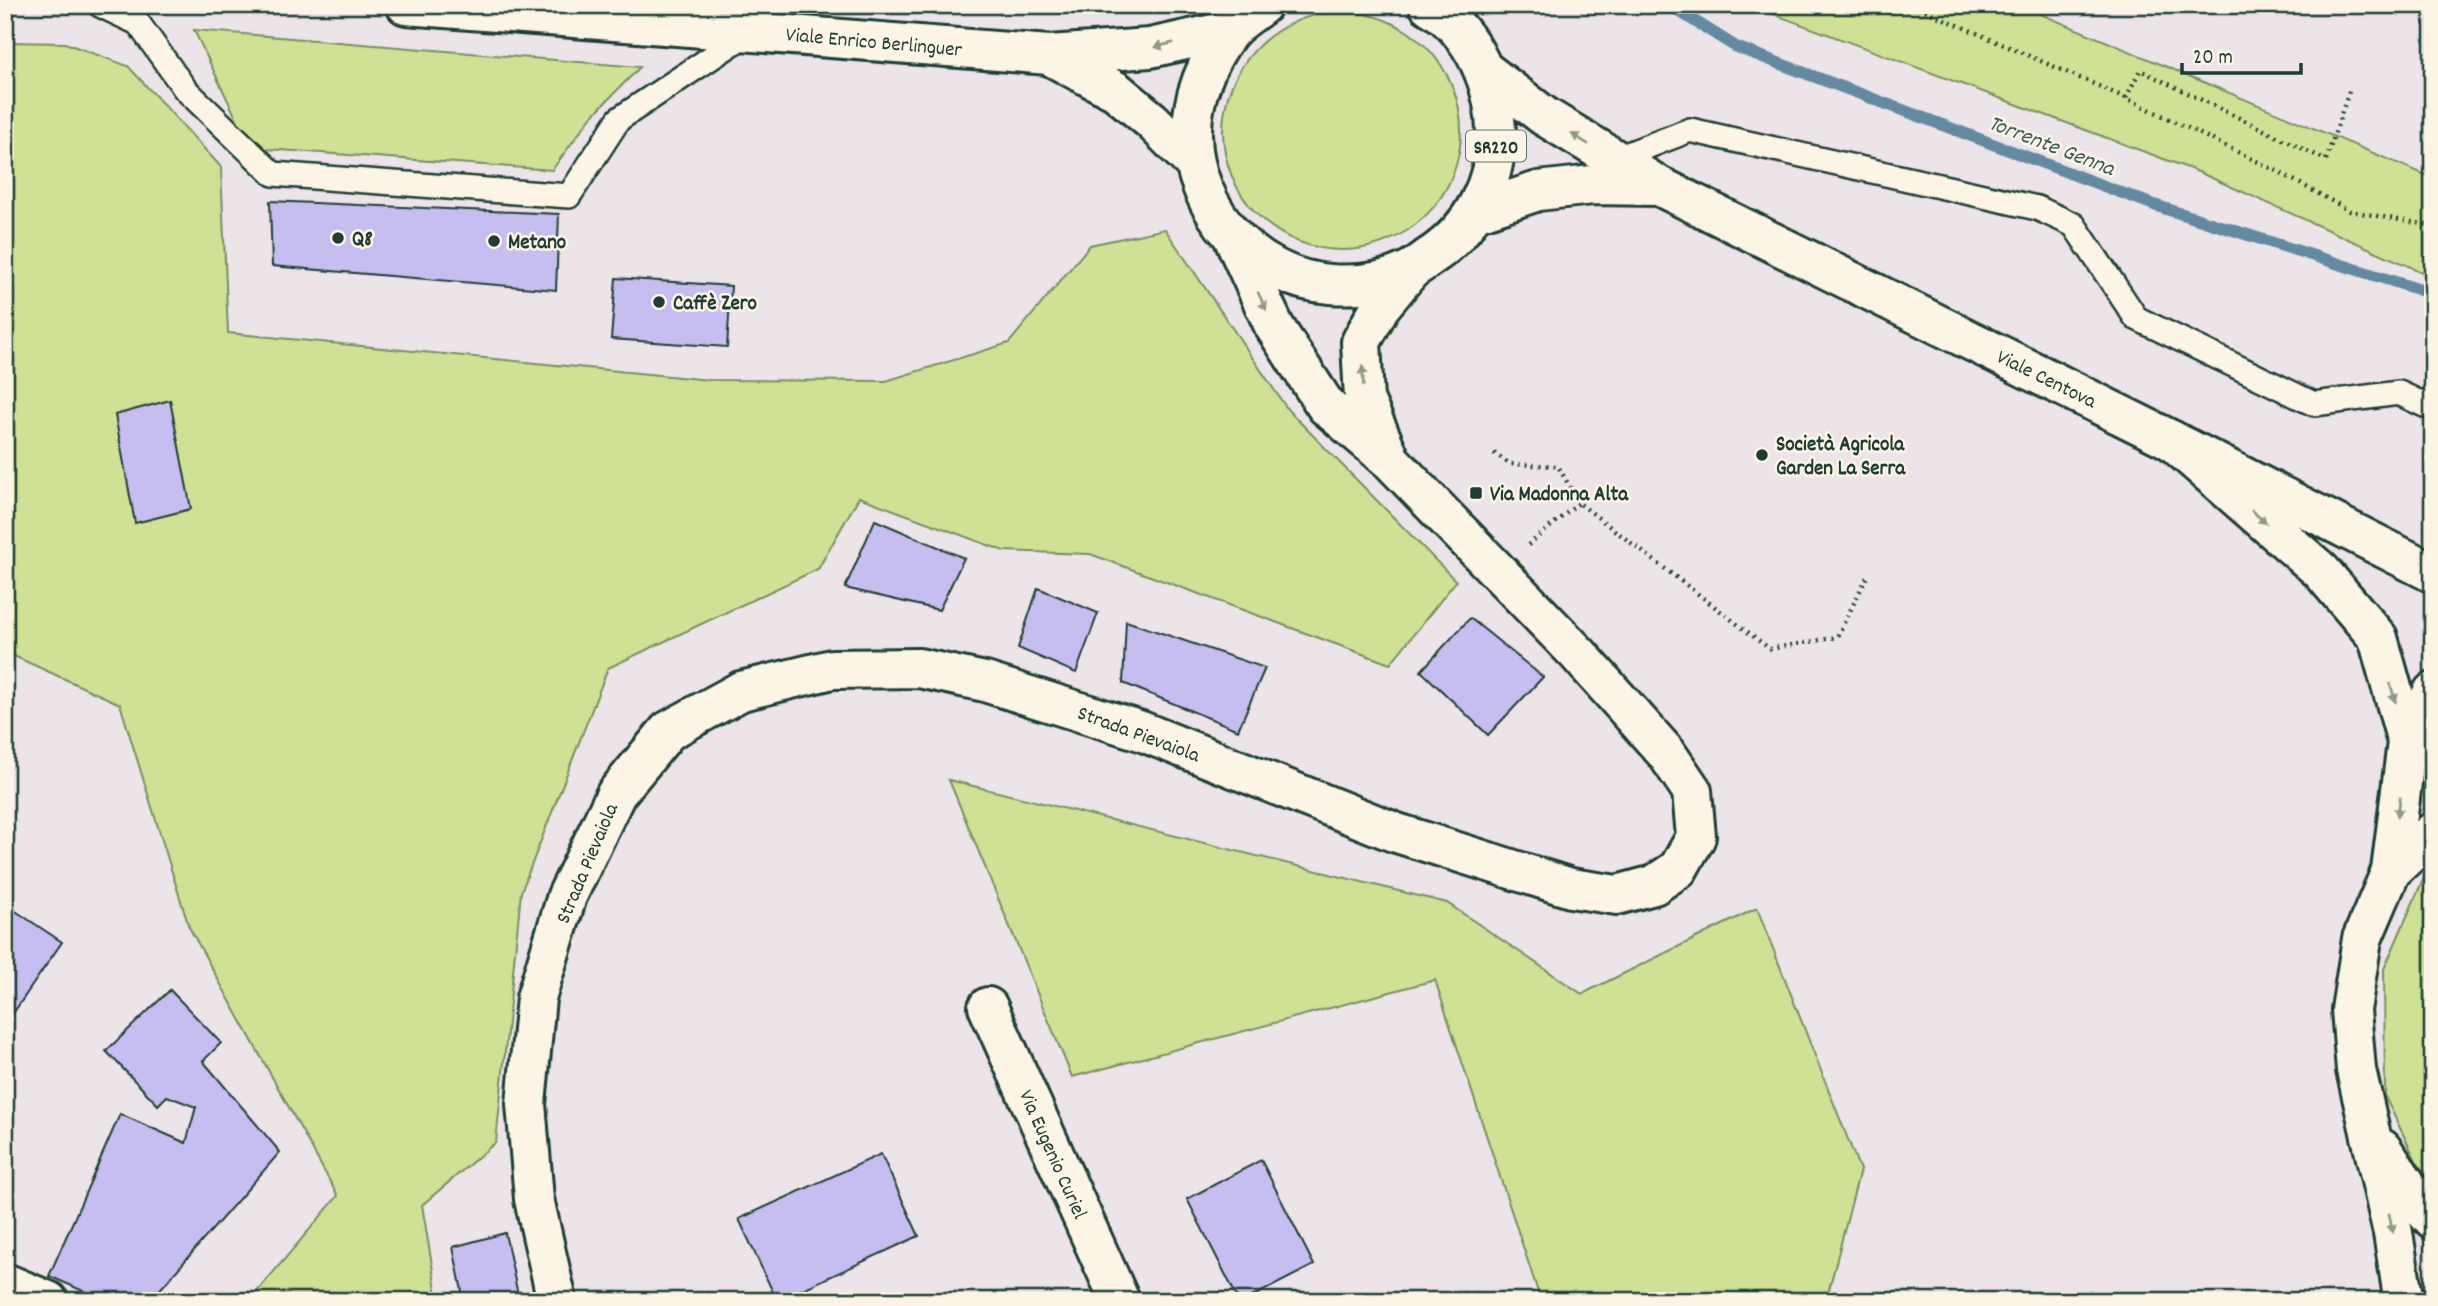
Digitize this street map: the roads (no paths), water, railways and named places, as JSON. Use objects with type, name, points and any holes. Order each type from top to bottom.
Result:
[{"type":"main road","name":"Viale Enrico Berlinguer","points":[[405,5],[1049,55],[1150,48],[1231,30]]},
{"type":"main road","name":"SR220","points":[[1262,5],[1231,30],[1210,61],[1194,106],[1191,135],[1195,164],[1212,210],[1234,239],[1274,326],[1326,406],[1392,462]]},
{"type":"main road","name":"SR220","points":[[1392,462],[1364,399],[1361,342],[1380,307],[1409,271],[1451,242],[1475,212],[1485,192],[1496,157],[1496,112],[1484,70],[1463,35],[1431,6]]},
{"type":"main road","points":[[1049,55],[1116,91],[1152,121],[1195,164]]},
{"type":"main road","name":"Viale Centova","points":[[1484,70],[1544,116],[1659,186],[2433,573]]},
{"type":"main road","name":"Viale Centova","points":[[1475,212],[1538,191],[1593,185],[1659,186]]},
{"type":"main road","name":"SR220","points":[[1234,239],[1286,274],[1317,283],[1369,283],[1409,271]]},
{"type":"main road","points":[[2171,440],[2321,571],[2378,638],[2407,742]]},
{"type":"main road","name":"Strada Pievaiola","points":[[558,1301],[534,1199],[526,1104],[536,998],[567,895],[616,794],[668,731],[741,691],[832,669],[919,668],[985,682],[1141,731],[1394,832],[1571,888],[1617,895],[1654,885],[1678,869],[1696,837],[1692,791],[1667,754],[1587,664],[1392,462]]},
{"type":"main road","points":[[2401,1301],[2402,1290],[2393,1233],[2357,1070],[2351,1010],[2362,939],[2390,871],[2407,742],[2433,692]]},
{"type":"main road","points":[[2390,871],[2433,832]]},
{"type":"main road","name":"Via Eugenio Curiel","points":[[988,1007],[1120,1301]]},
{"type":"main road","points":[[2372,1132],[2433,1220]]},
{"type":"main road","points":[[5,1283],[48,1301]]},
{"type":"lane","points":[[100,5],[138,23],[185,89],[273,174],[569,195],[619,119],[751,32]]},
{"type":"lane","points":[[1615,159],[1690,130],[2037,208],[2074,225],[2136,318],[2314,404],[2399,393],[2433,409]]},
{"type":"waterway","name":"Torrente Genna","points":[[1669,5],[1736,47],[2154,205],[2433,294]]},
{"type":"place","name":"Q8","points":[[338,238]]},
{"type":"place","name":"Metano","points":[[494,241]]},
{"type":"place","name":"Caffè Zero","points":[[659,302]]},
{"type":"place","name":"Società Agricola Garden La Serra","points":[[1762,455]]},
{"type":"place","name":"Via Madonna Alta","points":[[1476,493]]}]
